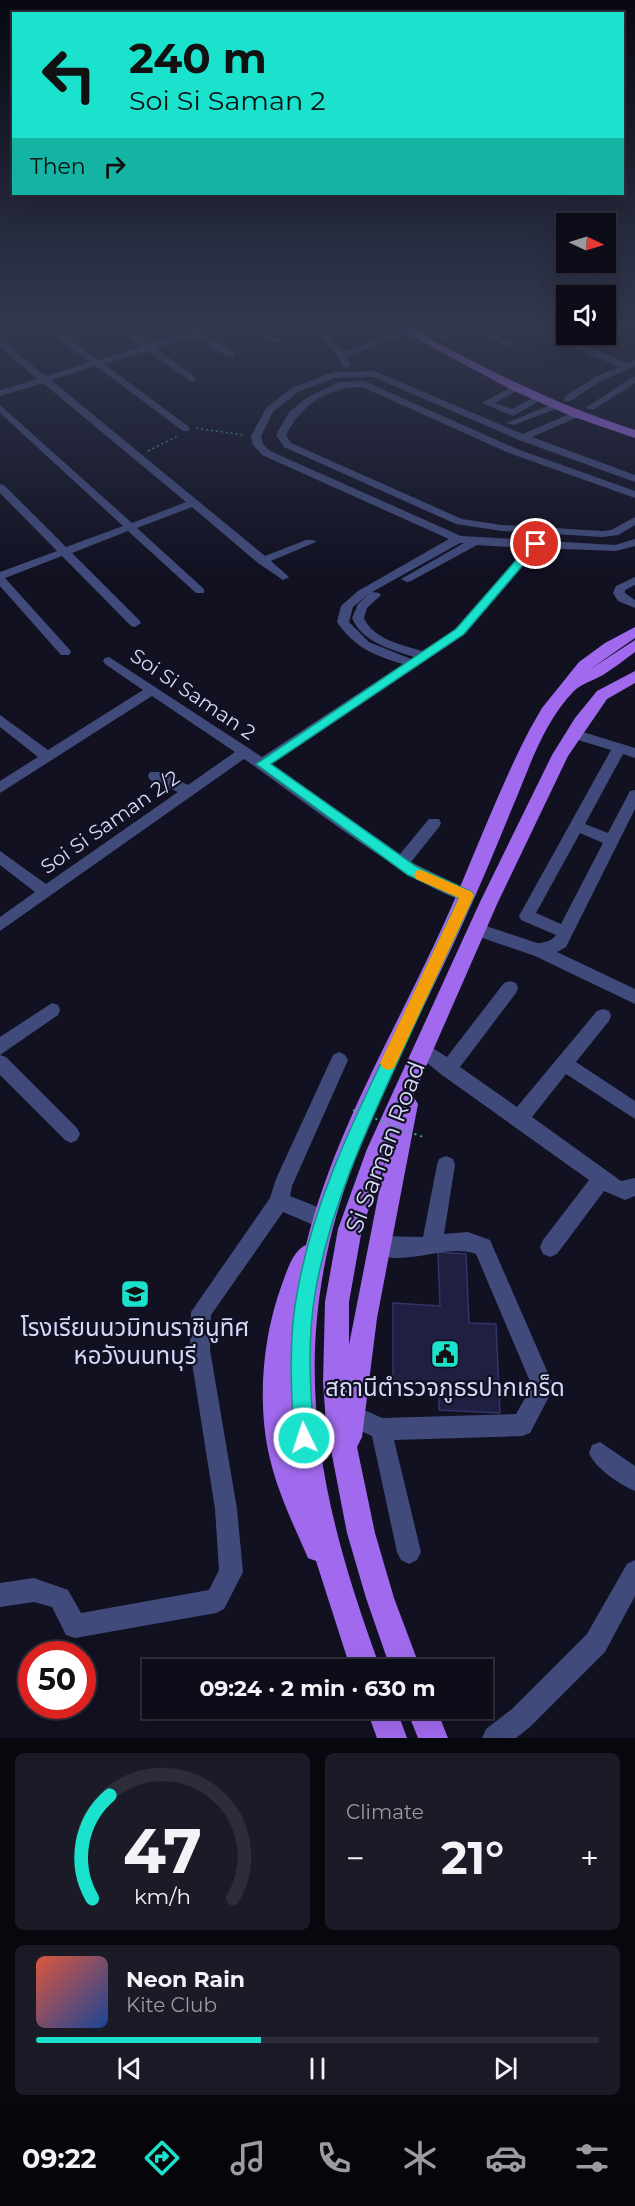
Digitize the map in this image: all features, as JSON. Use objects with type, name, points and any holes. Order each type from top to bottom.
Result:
[{"type":"main road","points":[[564,409],[635,434]]},
{"type":"main road","points":[[593,409],[635,424]]},
{"type":"main road","name":"Si Saman Road","points":[[362,1659],[342,1605],[311,1485],[304,1438],[300,1380],[302,1336],[306,1290],[319,1232],[354,1138],[467,896],[530,744],[548,712],[570,686],[575,675],[588,662],[635,632]]},
{"type":"main road","points":[[570,686],[600,670],[635,645]]},
{"type":"main road","points":[[602,695],[622,669],[635,660]]},
{"type":"main road","name":"Si Saman Road","points":[[402,1659],[364,1544],[346,1466],[336,1382],[336,1333],[343,1265],[362,1191],[477,929],[560,755],[602,695],[635,676]]},
{"type":"main road","points":[[346,1466],[351,1414],[378,1246],[413,1073]]},
{"type":"main road","points":[[385,1719],[392,1738]]},
{"type":"main road","points":[[425,1719],[433,1738]]},
{"type":"street","points":[[1,409],[200,591]]},
{"type":"street","points":[[80,409],[283,577]]},
{"type":"street","points":[[158,409],[186,429]]},
{"type":"street","points":[[270,409],[256,436],[258,445],[266,453],[458,539],[476,542],[616,548],[635,542]]},
{"type":"street","points":[[298,409],[292,414],[281,435],[287,445],[460,522],[502,528],[603,534],[614,532],[635,520]]},
{"type":"street","points":[[418,409],[513,451],[635,495]]},
{"type":"street","points":[[456,409],[522,438],[635,479]]},
{"type":"street","points":[[502,409],[513,413],[520,409]]},
{"type":"street","points":[[497,428],[547,409]]},
{"type":"street","points":[[522,438],[577,414]]},
{"type":"street","points":[[0,423],[12,419]]},
{"type":"street","points":[[0,487],[135,623]]},
{"type":"street","points":[[65,652],[0,577],[193,503]]},
{"type":"street","points":[[379,589],[458,539]]},
{"type":"street","points":[[262,561],[310,542]]},
{"type":"street","points":[[418,659],[364,647],[350,635],[343,622],[347,606],[476,542]]},
{"type":"street","points":[[262,764],[460,632],[536,544]]},
{"type":"street","points":[[635,580],[620,588],[619,593],[622,598],[635,604]]},
{"type":"street","name":"Soi Si Saman 2","points":[[109,661],[262,764],[402,864],[467,896]]},
{"type":"street","points":[[0,788],[152,690]]},
{"type":"street","points":[[0,720],[48,757]]},
{"type":"street","points":[[573,734],[635,753]]},
{"type":"street","points":[[565,932],[527,916],[619,748]]},
{"type":"street","name":"Soi Si Saman 2/2","points":[[0,925],[243,753]]},
{"type":"street","points":[[155,776],[190,790]]},
{"type":"street","points":[[537,950],[555,947],[565,932],[635,795]]},
{"type":"street","points":[[402,864],[410,850],[434,823]]},
{"type":"street","points":[[576,826],[612,840]]},
{"type":"street","points":[[0,857],[46,892]]},
{"type":"street","points":[[477,929],[537,950],[635,997]]},
{"type":"street","points":[[448,1069],[510,988]]},
{"type":"street","points":[[0,1047],[52,1010]]},
{"type":"street","points":[[519,1119],[603,1016]]},
{"type":"street","points":[[423,1050],[617,1189],[625,1191],[635,1187]]},
{"type":"street","points":[[0,1595],[34,1590],[60,1598],[75,1626],[216,1601],[231,1572],[226,1509],[200,1350],[201,1312],[279,1202],[283,1185],[339,1060]]},
{"type":"street","points":[[0,1063],[71,1134]]},
{"type":"street","points":[[564,1064],[635,1111]]},
{"type":"street","points":[[432,1244],[446,1165]]},
{"type":"street","points":[[550,1248],[602,1178]]},
{"type":"street","points":[[279,1202],[294,1206],[319,1232]]},
{"type":"street","points":[[351,1414],[381,1429],[522,1425],[543,1387],[483,1247],[471,1242],[432,1244],[417,1248],[378,1246]]},
{"type":"street","points":[[381,1429],[409,1552]]},
{"type":"street","points":[[600,1453],[635,1480]]},
{"type":"street","points":[[495,1738],[521,1718],[596,1643],[635,1572]]},
{"type":"path","points":[[353,1110],[423,1137]]},
{"type":"building","name":"สถานีตำรวจภูธรปากเกร็ด","points":[[438,1252],[466,1254],[469,1323],[496,1324],[500,1413],[439,1410],[439,1386],[393,1383],[393,1303],[440,1306]]},
{"type":"slow traffic","points":[[388,1063],[467,896],[421,875]]},
{"type":"place","name":"โรงเรียนนวมิทนราชินูทิศ หอวังนนทบุรี","points":[[135,1294]]},
{"type":"place","name":"สถานีตำรวจภูธรปากเกร็ด","points":[[445,1354]]},
{"type":"route","points":[[304,1438],[300,1380],[306,1290],[323,1220],[349,1149],[467,896],[412,871],[262,764],[460,632],[536,544]]}]
